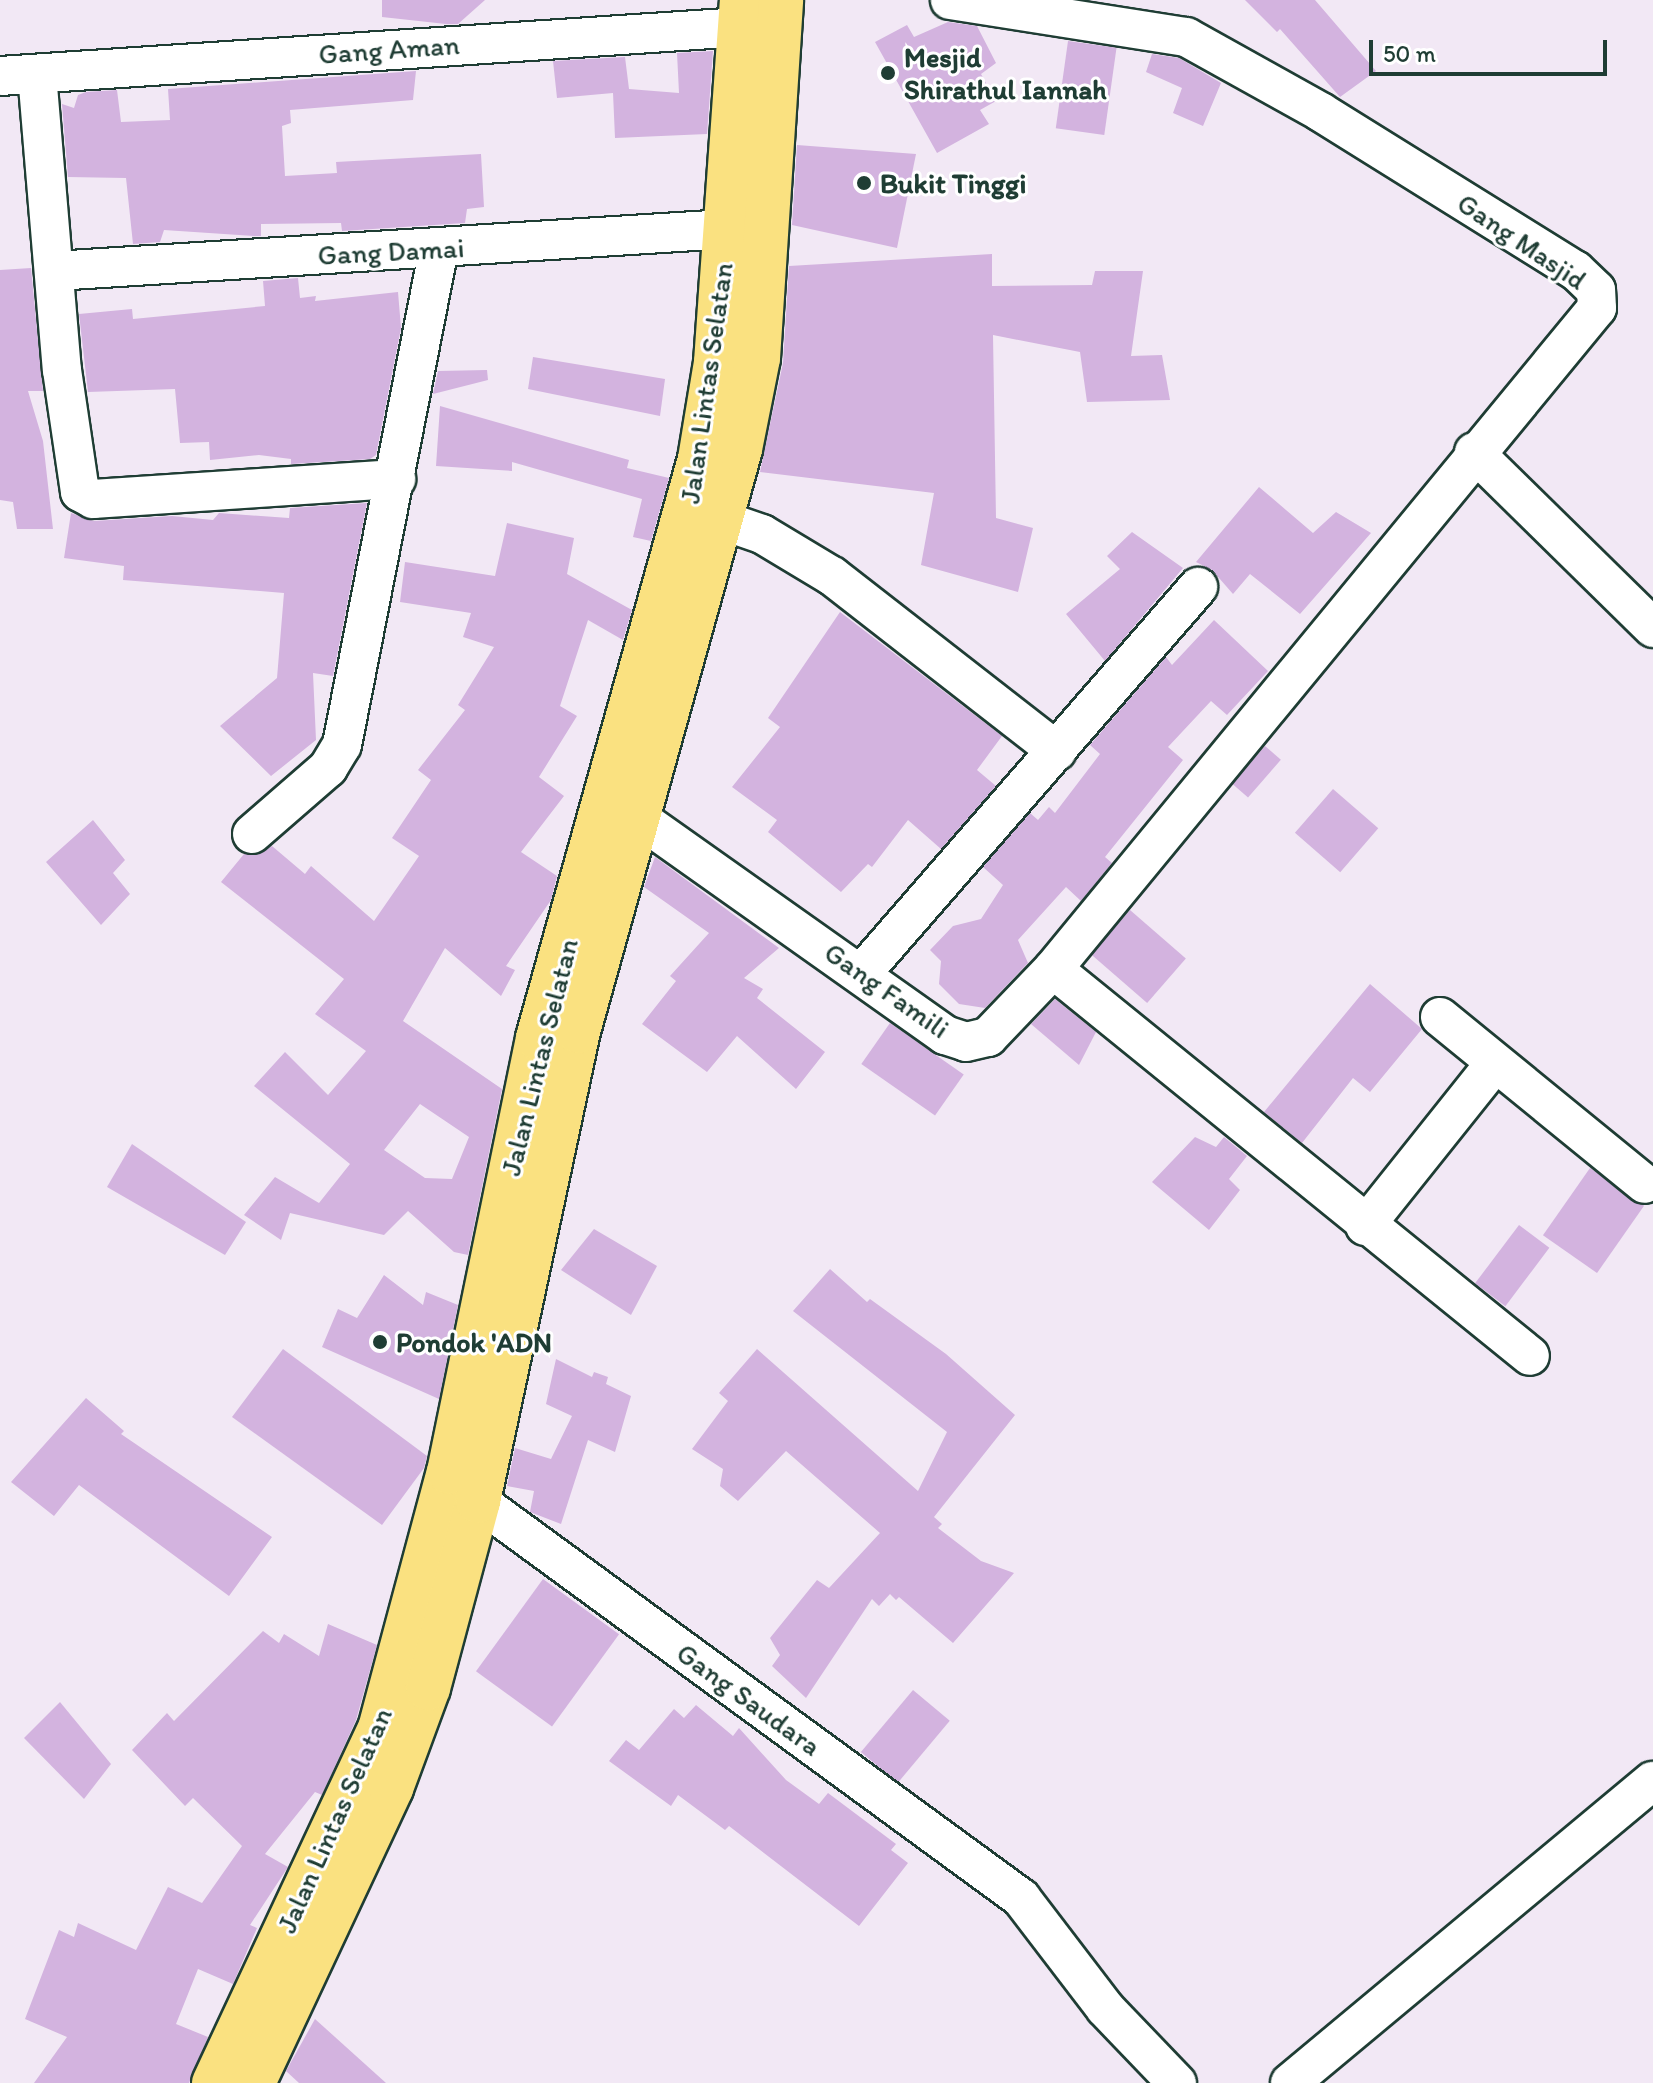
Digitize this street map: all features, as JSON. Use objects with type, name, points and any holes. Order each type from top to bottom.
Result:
[{"type":"highway","name":"Jalan Lintas Selatan","points":[[214,2083],[380,1729],[525,1184],[578,1031],[724,521],[758,358],[781,0]]},
{"type":"highway","name":"Jalan Lintas Selatan","points":[[253,2083],[391,1788],[428,1688],[478,1501],[525,1184],[538,1038],[689,510],[716,362],[741,14]]},
{"type":"street","name":"Gang Masjid","points":[[950,0],[1186,37],[1321,112],[1576,271],[1596,290],[1597,308],[1474,452],[1201,790]]},
{"type":"street","name":"Gang Aman","points":[[18,75],[741,14]]},
{"type":"street","points":[[18,75],[54,271],[62,370],[80,492],[85,497],[396,479]]},
{"type":"street","name":"Gang Damai","points":[[54,271],[727,229]]},
{"type":"street","points":[[252,834],[328,768],[342,745],[439,248]]},
{"type":"street","points":[[1474,452],[1653,628]]},
{"type":"street","points":[[724,521],[762,534],[832,576],[1057,751]]},
{"type":"street","points":[[862,973],[1198,587]]},
{"type":"street","name":"Gang Famili","points":[[640,819],[862,973],[945,1035],[966,1042],[988,1037],[1053,969],[1201,790]]},
{"type":"street","points":[[1053,969],[1365,1226],[1530,1356]]},
{"type":"street","points":[[1440,1017],[1645,1184]]},
{"type":"street","points":[[1365,1226],[1495,1063]]},
{"type":"street","name":"Gang Saudara","points":[[478,1501],[1021,1898],[1105,2008],[1177,2083]]},
{"type":"street","points":[[1290,2083],[1653,1781]]},
{"type":"building","points":[[382,0],[485,0],[458,24],[446,24],[382,17]]},
{"type":"building","points":[[1245,0],[1315,0],[1376,71],[1340,97],[1280,29],[1277,32]]},
{"type":"building","points":[[948,22],[977,26],[996,63],[981,74],[996,101],[980,110],[989,124],[937,153],[875,42],[907,25],[914,37]]},
{"type":"building","points":[[1068,41],[1117,48],[1104,135],[1056,128]]},
{"type":"building","points":[[713,51],[707,134],[615,138],[613,93],[557,98],[553,61],[625,57],[629,89],[679,93],[677,53]]},
{"type":"building","points":[[1152,54],[1179,58],[1221,83],[1203,126],[1173,113],[1182,88],[1146,72]]},
{"type":"building","points":[[416,71],[413,100],[290,110],[291,123],[282,126],[285,176],[337,173],[336,162],[481,154],[484,207],[467,209],[465,223],[342,231],[341,223],[261,224],[261,236],[164,230],[160,242],[133,244],[126,178],[68,177],[62,104],[74,108],[78,95],[86,92],[117,90],[121,122],[170,120],[168,89]]},
{"type":"building","points":[[797,145],[916,154],[897,248],[792,225]]},
{"type":"building","points":[[992,254],[992,286],[1092,285],[1095,271],[1143,271],[1131,356],[1162,355],[1170,400],[1087,402],[1080,352],[993,335],[996,518],[1033,528],[1018,592],[921,565],[934,493],[760,472],[783,363],[789,266]]},
{"type":"building","points":[[31,268],[43,391],[28,391],[43,441],[53,529],[17,529],[13,502],[0,500],[0,270]]},
{"type":"building","points":[[298,278],[300,298],[316,296],[315,301],[398,292],[401,328],[376,455],[370,459],[291,464],[291,459],[259,455],[210,460],[209,442],[180,443],[175,389],[88,392],[79,314],[132,309],[133,319],[265,306],[263,281]]},
{"type":"building","points":[[533,357],[665,379],[660,416],[528,389]]},
{"type":"building","points":[[487,370],[488,380],[433,394],[438,371]]},
{"type":"building","points":[[440,406],[629,460],[627,468],[669,478],[651,541],[633,537],[642,499],[512,462],[512,471],[436,466]]},
{"type":"building","points":[[1259,487],[1313,533],[1336,512],[1371,533],[1300,614],[1250,574],[1233,594],[1212,570],[1196,562]]},
{"type":"building","points":[[367,503],[333,676],[313,673],[316,740],[271,776],[220,726],[277,678],[284,593],[123,580],[124,566],[64,558],[71,513],[94,521],[172,516],[213,520],[219,513],[289,518],[290,508]]},
{"type":"building","points":[[507,523],[574,538],[567,574],[632,610],[623,640],[588,620],[560,706],[577,716],[539,777],[564,796],[521,852],[557,876],[551,900],[506,966],[515,970],[501,996],[445,948],[403,1021],[502,1089],[468,1255],[454,1252],[408,1211],[384,1235],[290,1213],[281,1240],[244,1215],[275,1177],[319,1203],[350,1164],[254,1086],[285,1052],[328,1095],[366,1051],[315,1014],[344,979],[221,882],[244,854],[257,855],[272,846],[305,874],[311,866],[374,921],[419,856],[392,838],[431,780],[418,770],[465,710],[458,705],[494,647],[463,637],[471,613],[400,602],[405,562],[495,576]],"holes":[[[420,1104],[469,1137],[452,1179],[425,1178],[384,1150]]]},
{"type":"building","points":[[1132,532],[1183,568],[1105,661],[1066,614],[1120,569],[1107,556]]},
{"type":"building","points":[[840,612],[1002,736],[977,770],[996,786],[941,849],[908,820],[872,867],[868,864],[841,892],[768,832],[777,820],[732,787],[780,727],[768,718]]},
{"type":"building","points":[[1214,620],[1268,671],[1227,715],[1211,701],[1168,747],[1183,760],[1105,857],[1112,863],[1081,901],[1066,887],[1018,940],[1028,963],[985,1008],[959,1004],[939,984],[941,961],[930,950],[953,926],[981,919],[1003,885],[983,867],[1030,813],[1038,820],[1049,807],[1055,813],[1100,754],[1090,745],[1166,657],[1172,665]]},
{"type":"building","points":[[1265,746],[1281,760],[1248,798],[1232,784]]},
{"type":"building","points":[[1333,789],[1378,828],[1340,872],[1295,833]]},
{"type":"building","points":[[93,820],[125,860],[113,873],[130,894],[101,925],[46,862]]},
{"type":"building","points":[[655,857],[779,948],[744,978],[763,989],[757,998],[825,1052],[796,1089],[737,1036],[707,1072],[642,1024],[676,981],[670,976],[709,933],[644,887]]},
{"type":"building","points":[[1130,910],[1186,959],[1147,1003],[1091,955]]},
{"type":"building","points":[[1370,984],[1422,1029],[1370,1092],[1353,1078],[1302,1143],[1264,1112]]},
{"type":"building","points":[[1055,999],[1096,1032],[1079,1065],[1031,1024]]},
{"type":"building","points":[[890,1023],[964,1075],[935,1116],[861,1064]]},
{"type":"building","points":[[1195,1137],[1216,1147],[1224,1137],[1247,1156],[1229,1179],[1240,1190],[1209,1230],[1152,1182]]},
{"type":"building","points":[[132,1144],[246,1222],[225,1255],[107,1187]]},
{"type":"building","points":[[1590,1168],[1644,1206],[1597,1273],[1543,1235]]},
{"type":"building","points":[[1519,1225],[1549,1248],[1505,1306],[1475,1283]]},
{"type":"building","points":[[594,1229],[657,1266],[631,1315],[561,1270]]},
{"type":"building","points":[[830,1269],[867,1302],[870,1299],[946,1354],[1015,1415],[934,1517],[942,1524],[938,1528],[981,1561],[1014,1573],[953,1643],[899,1597],[896,1600],[890,1594],[879,1606],[872,1599],[806,1698],[772,1666],[780,1655],[770,1638],[817,1580],[829,1588],[880,1533],[786,1451],[738,1501],[720,1486],[723,1469],[692,1449],[728,1401],[719,1393],[757,1349],[918,1491],[947,1432],[793,1311]]},
{"type":"building","points":[[384,1275],[423,1305],[426,1292],[458,1305],[439,1399],[322,1347],[338,1309],[357,1318]]},
{"type":"building","points":[[283,1349],[427,1456],[424,1468],[382,1525],[232,1417]]},
{"type":"building","points":[[556,1359],[592,1377],[594,1372],[608,1377],[606,1384],[631,1396],[615,1452],[588,1440],[561,1524],[530,1512],[534,1491],[507,1486],[515,1448],[551,1459],[572,1416],[546,1404]]},
{"type":"building","points":[[86,1398],[124,1431],[121,1434],[272,1537],[229,1596],[79,1485],[54,1516],[11,1482]]},
{"type":"building","points":[[543,1579],[619,1634],[552,1726],[476,1671]]},
{"type":"building","points":[[328,1624],[377,1645],[356,1720],[322,1795],[315,1792],[265,1854],[288,1867],[250,1925],[257,1928],[233,1984],[198,1969],[176,2024],[208,2037],[189,2083],[34,2083],[67,2037],[25,2019],[59,1930],[74,1937],[78,1923],[136,1950],[168,1887],[202,1903],[242,1846],[193,1798],[185,1806],[132,1750],[167,1713],[174,1721],[263,1631],[279,1643],[284,1634],[319,1656]]},
{"type":"building","points":[[913,1690],[950,1721],[898,1783],[861,1752]]},
{"type":"building","points":[[60,1702],[111,1764],[84,1799],[24,1738]]},
{"type":"building","points":[[696,1705],[733,1736],[739,1728],[786,1780],[819,1804],[828,1793],[896,1844],[891,1850],[908,1863],[859,1926],[729,1826],[725,1830],[678,1795],[671,1806],[609,1761],[626,1740],[639,1750],[674,1709],[684,1718]]},
{"type":"building","points":[[315,2019],[386,2083],[299,2083],[286,2071]]},
{"type":"place","name":"Mesjid Shirathul Iannah","points":[[888,73]]},
{"type":"place","name":"Bukit Tinggi","points":[[864,183]]},
{"type":"place","name":"Pondok 'ADN","points":[[380,1342]]}]
